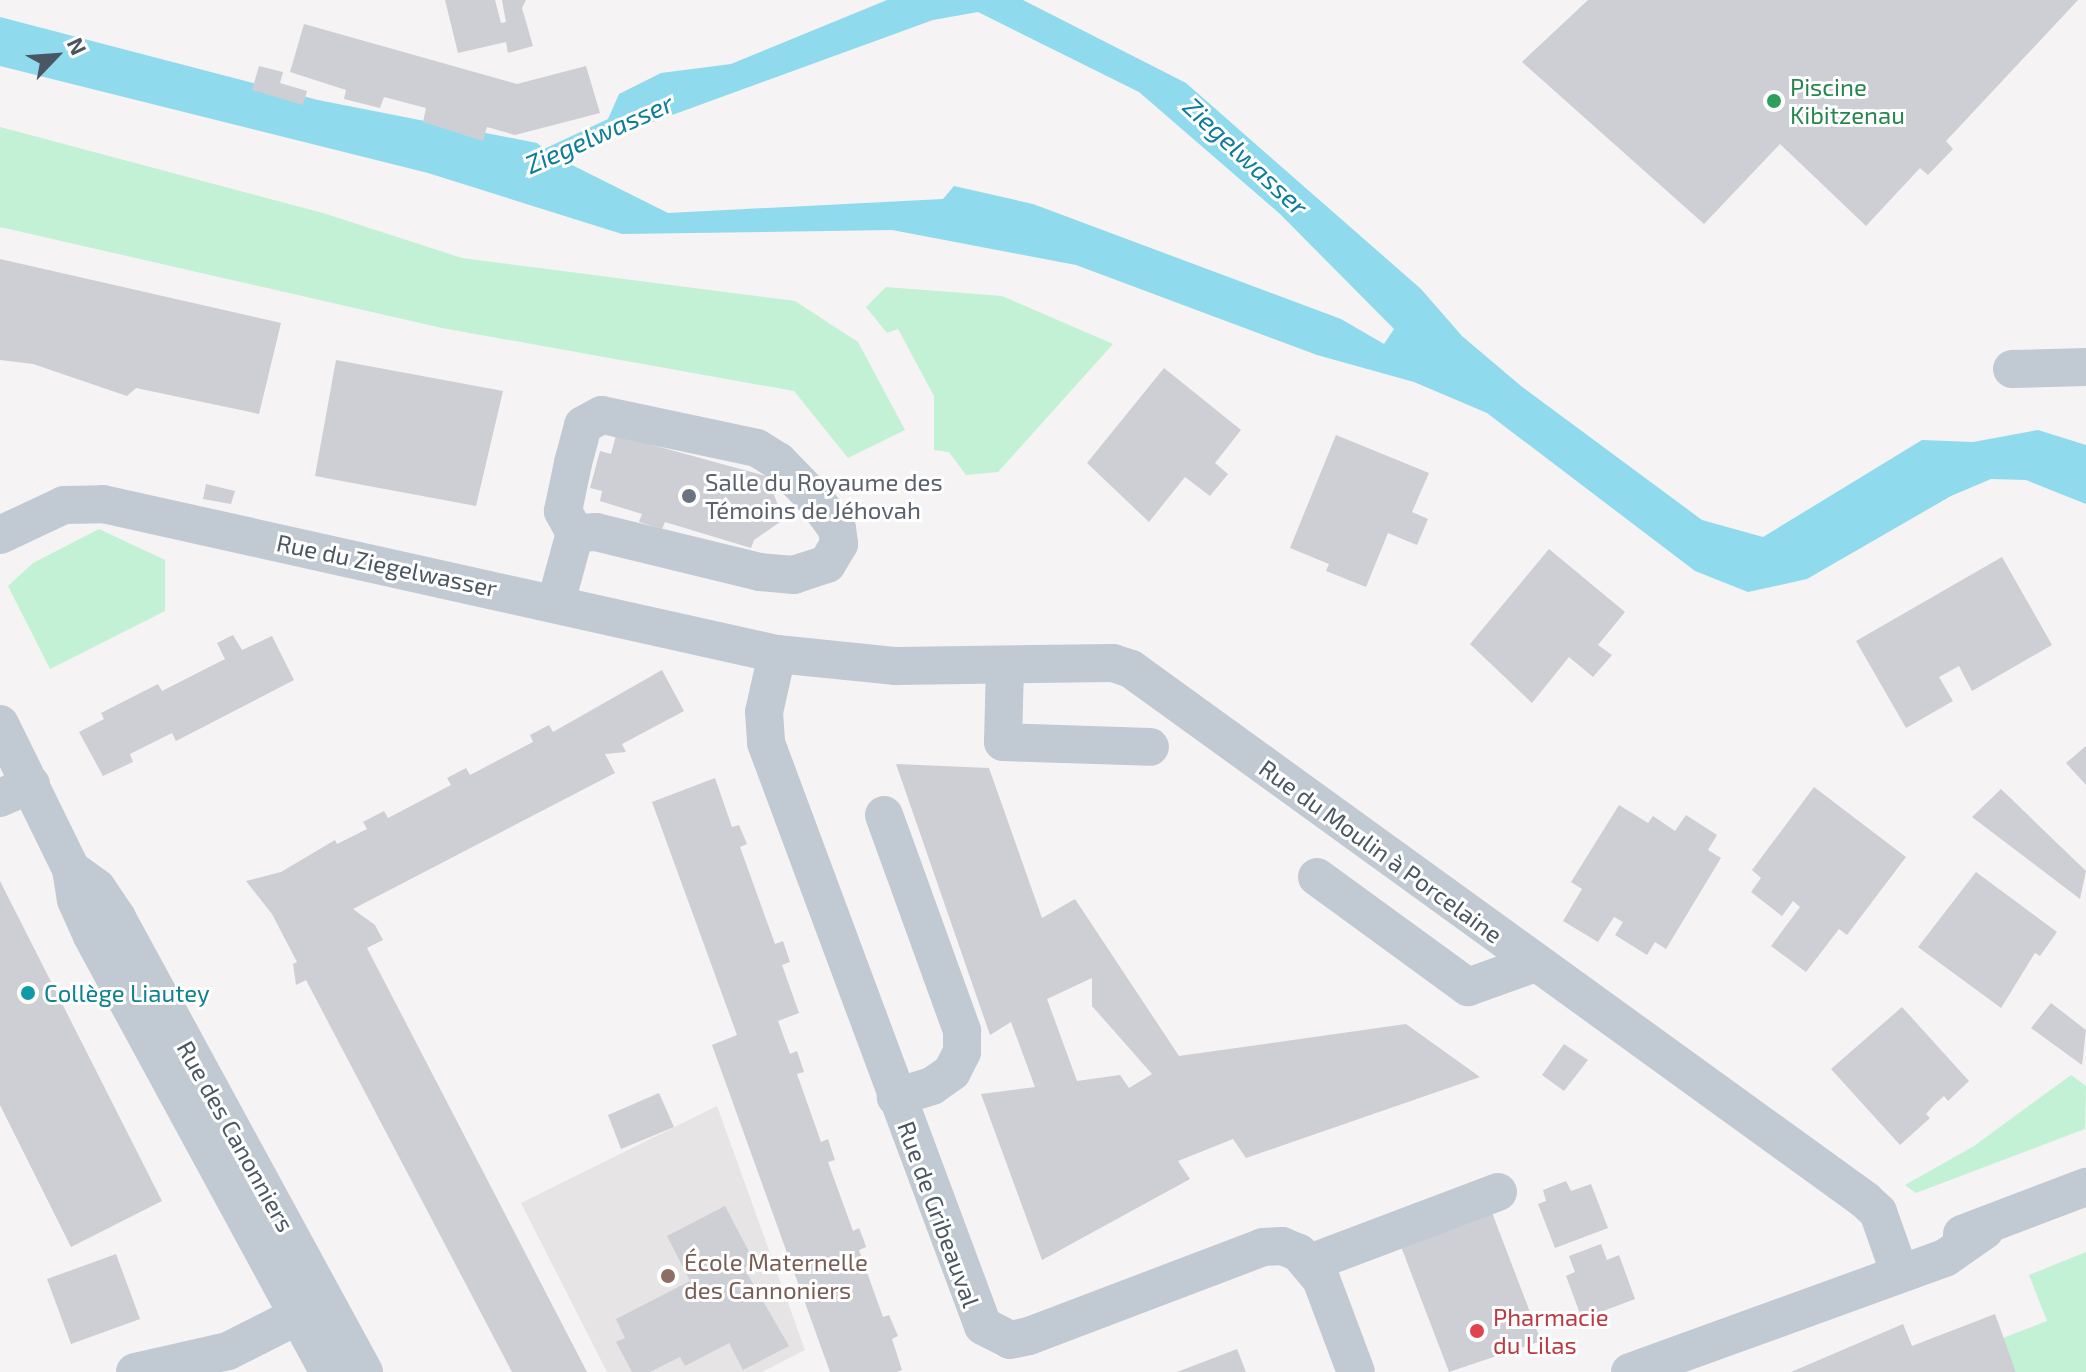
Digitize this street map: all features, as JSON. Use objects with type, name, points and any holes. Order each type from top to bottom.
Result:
[{"type":"street","points":[[2012,369],[2086,367]]},
{"type":"street","points":[[556,602],[575,533],[563,511],[573,463],[583,425],[602,415],[757,448],[778,461],[816,500],[837,529],[839,544],[827,564],[794,575],[760,572],[596,532],[575,533]]},
{"type":"street","name":"Rue du Ziegelwasser","points":[[0,535],[64,505],[103,504],[556,602],[777,654]]},
{"type":"street","name":"Rue du Moulin à Porcelaine","points":[[777,654],[896,666],[1113,663],[1131,669],[1865,1200],[1878,1212],[1895,1260]]},
{"type":"street","name":"Rue de Gribeauval","points":[[777,654],[764,712],[766,743],[975,1313],[995,1336],[1029,1336],[1263,1247],[1282,1246],[1310,1263]]},
{"type":"street","points":[[1005,666],[1003,742],[1150,747]]},
{"type":"street","name":"Rue des Canonniers","points":[[0,724],[15,791],[71,869],[97,888],[117,918],[312,1309],[329,1372]]},
{"type":"street","points":[[884,815],[962,1031],[962,1052],[952,1072],[932,1086],[896,1097]]},
{"type":"street","points":[[1317,877],[1468,987],[1535,963]]},
{"type":"street","points":[[1793,1314],[1937,1239],[1985,1230],[2084,1190]]},
{"type":"street","points":[[1356,1372],[1310,1263],[1498,1192]]},
{"type":"street","points":[[1630,1372],[1945,1258],[1985,1230]]},
{"type":"street","points":[[135,1372],[228,1351],[312,1309]]},
{"type":"street","name":"Rue des Canonniers","points":[[312,1309],[364,1372]]},
{"type":"shaded area","name":"École Maternelle des Cannoniers","points":[[717,1106],[805,1350],[762,1372],[607,1372],[521,1203]]},
{"type":"green space","points":[[0,127],[323,213],[462,258],[795,301],[858,342],[905,430],[848,458],[794,391],[442,328],[0,227]]},
{"type":"green space","points":[[886,287],[1002,296],[1113,344],[998,472],[966,475],[949,452],[934,450],[934,396],[898,329],[887,333],[866,307]]},
{"type":"green space","points":[[99,529],[165,560],[165,611],[50,669],[8,586],[33,563]]},
{"type":"green space","points":[[2071,1075],[2086,1086],[2085,1129],[1916,1193],[1905,1185],[1974,1146]]},
{"type":"green space","points":[[2086,1252],[2086,1372],[2016,1372],[2003,1338],[2047,1321],[2029,1275]]},
{"type":"water","name":"Ziegelwasser","points":[[887,0],[1023,0],[1186,83],[1421,289],[1462,336],[1521,386],[1702,520],[1763,537],[1922,440],[1973,442],[2038,430],[2086,445],[2086,504],[2026,480],[1991,479],[1951,496],[1807,579],[1748,592],[1695,571],[1487,413],[1414,382],[1317,355],[1076,265],[892,230],[622,234],[428,173],[0,66],[0,17],[318,100],[537,143],[544,149],[608,119],[619,94],[661,73],[731,64]],"holes":[[[978,12],[1139,92],[1280,214],[1394,329],[1384,344],[1341,319],[1033,204],[954,186],[943,199],[668,213],[560,159],[564,152],[614,129],[642,126],[933,20]]]},
{"type":"building","points":[[445,0],[495,0],[501,23],[506,22],[502,0],[526,0],[522,8],[533,46],[508,53],[506,42],[458,53]]},
{"type":"building","name":"Piscine Kibitzenau","points":[[1588,0],[2078,0],[1946,141],[1953,149],[1928,175],[1920,168],[1866,226],[1780,144],[1704,224],[1522,62]]},
{"type":"building","points":[[304,24],[517,84],[586,66],[600,113],[515,135],[487,127],[483,141],[423,122],[426,108],[384,97],[380,108],[344,99],[346,90],[290,72]]},
{"type":"building","points":[[259,66],[283,72],[280,83],[307,91],[303,105],[252,90]]},
{"type":"building","points":[[0,259],[281,323],[259,414],[136,388],[127,396],[33,364],[0,360]]},
{"type":"building","points":[[336,360],[503,391],[476,506],[315,476]]},
{"type":"building","points":[[1164,368],[1241,430],[1215,463],[1228,474],[1210,496],[1185,477],[1149,522],[1087,463]]},
{"type":"building","name":"Salle du Royaume des Témoins de Jéhovah","points":[[616,435],[773,478],[771,486],[783,520],[754,540],[751,548],[665,522],[662,529],[639,522],[642,514],[600,501],[602,491],[590,488],[600,451],[611,454]]},
{"type":"building","points":[[1336,435],[1429,473],[1412,512],[1428,519],[1417,545],[1388,533],[1366,587],[1326,571],[1329,564],[1290,548]]},
{"type":"building","points":[[206,484],[235,491],[231,504],[203,499]]},
{"type":"building","points":[[1549,549],[1625,612],[1598,645],[1612,655],[1593,677],[1569,657],[1532,703],[1470,644]]},
{"type":"building","points":[[2002,557],[2052,645],[1972,691],[1959,666],[1939,677],[1953,701],[1906,728],[1856,641]]},
{"type":"building","points":[[233,635],[242,650],[272,636],[294,680],[176,741],[172,733],[130,754],[133,762],[103,776],[79,732],[104,719],[101,713],[158,684],[162,691],[225,659],[217,643]]},
{"type":"building","points":[[662,670],[684,711],[622,744],[626,752],[605,754],[615,773],[353,909],[375,925],[383,940],[367,948],[587,1372],[512,1372],[306,980],[296,985],[293,964],[297,962],[272,914],[246,881],[281,872],[335,840],[337,844],[367,829],[363,822],[384,811],[388,818],[451,785],[447,778],[466,768],[470,775],[533,742],[530,735],[549,725],[553,732]]},
{"type":"building","points":[[2086,746],[2086,785],[2066,763]]},
{"type":"building","points":[[896,764],[989,768],[1042,918],[1075,899],[1179,1056],[1406,1024],[1480,1077],[1246,1158],[1233,1139],[1178,1161],[1190,1179],[1042,1260],[981,1094],[1035,1087],[1011,1022],[990,1035]],"holes":[[[1092,978],[1092,1006],[1152,1074],[1129,1088],[1120,1075],[1077,1081],[1047,999]]]},
{"type":"building","points":[[715,778],[732,827],[739,825],[747,844],[740,847],[775,944],[783,941],[790,962],[782,965],[799,1013],[778,1021],[790,1054],[797,1051],[804,1072],[797,1074],[821,1142],[828,1139],[835,1160],[828,1162],[853,1231],[859,1228],[863,1238],[866,1247],[859,1250],[883,1317],[889,1315],[898,1336],[892,1339],[902,1370],[897,1372],[830,1372],[712,1045],[737,1035],[652,802]]},
{"type":"building","points":[[1814,787],[1906,857],[1847,935],[1839,929],[1806,972],[1771,946],[1800,907],[1793,901],[1782,916],[1751,892],[1761,878],[1752,870]]},
{"type":"building","points":[[2001,789],[2086,871],[2080,899],[1972,817]]},
{"type":"building","points":[[1619,805],[1648,823],[1653,816],[1675,831],[1686,815],[1717,835],[1708,850],[1721,858],[1666,949],[1655,942],[1647,955],[1615,935],[1623,922],[1614,917],[1598,942],[1563,921],[1582,889],[1571,882]]},
{"type":"building","points":[[1976,872],[2057,932],[2040,956],[2035,953],[2001,1008],[1918,947]]},
{"type":"building","name":"Collège Liautey","points":[[0,881],[162,1201],[71,1247],[0,1105]]},
{"type":"building","points":[[2051,1003],[2086,1030],[2082,1065],[2031,1028]]},
{"type":"building","points":[[1902,1007],[1969,1081],[1948,1101],[1944,1096],[1935,1104],[1926,1114],[1930,1118],[1900,1145],[1831,1069]]},
{"type":"building","points":[[1564,1044],[1588,1060],[1564,1091],[1542,1075]]},
{"type":"building","points":[[659,1093],[674,1127],[621,1149],[608,1115]]},
{"type":"building","points":[[1566,1181],[1571,1191],[1591,1184],[1608,1228],[1555,1248],[1538,1204],[1546,1201],[1543,1190]]},
{"type":"building","points":[[725,1206],[755,1263],[744,1268],[789,1346],[743,1370],[729,1343],[685,1366],[680,1357],[650,1372],[632,1372],[616,1342],[625,1338],[616,1319],[690,1281],[667,1236]]},
{"type":"building","points":[[1491,1210],[1541,1341],[1449,1372],[1400,1244]]},
{"type":"building","points":[[1601,1244],[1607,1260],[1619,1255],[1635,1299],[1582,1319],[1566,1276],[1575,1272],[1569,1256]]},
{"type":"building","points":[[116,1254],[140,1319],[71,1344],[47,1279]]},
{"type":"building","points":[[1995,1314],[2016,1372],[1791,1372],[1903,1324],[1912,1346]]},
{"type":"building","points":[[1237,1349],[1246,1372],[1177,1372]]},
{"type":"place","name":"Piscine Kibitzenau","points":[[1774,101]]},
{"type":"place","name":"Salle du Royaume des Témoins de Jéhovah","points":[[689,496]]},
{"type":"place","name":"Collège Liautey","points":[[28,993]]},
{"type":"place","name":"École Maternelle des Cannoniers","points":[[668,1276]]},
{"type":"place","name":"Pharmacie du Lilas","points":[[1477,1331]]}]
